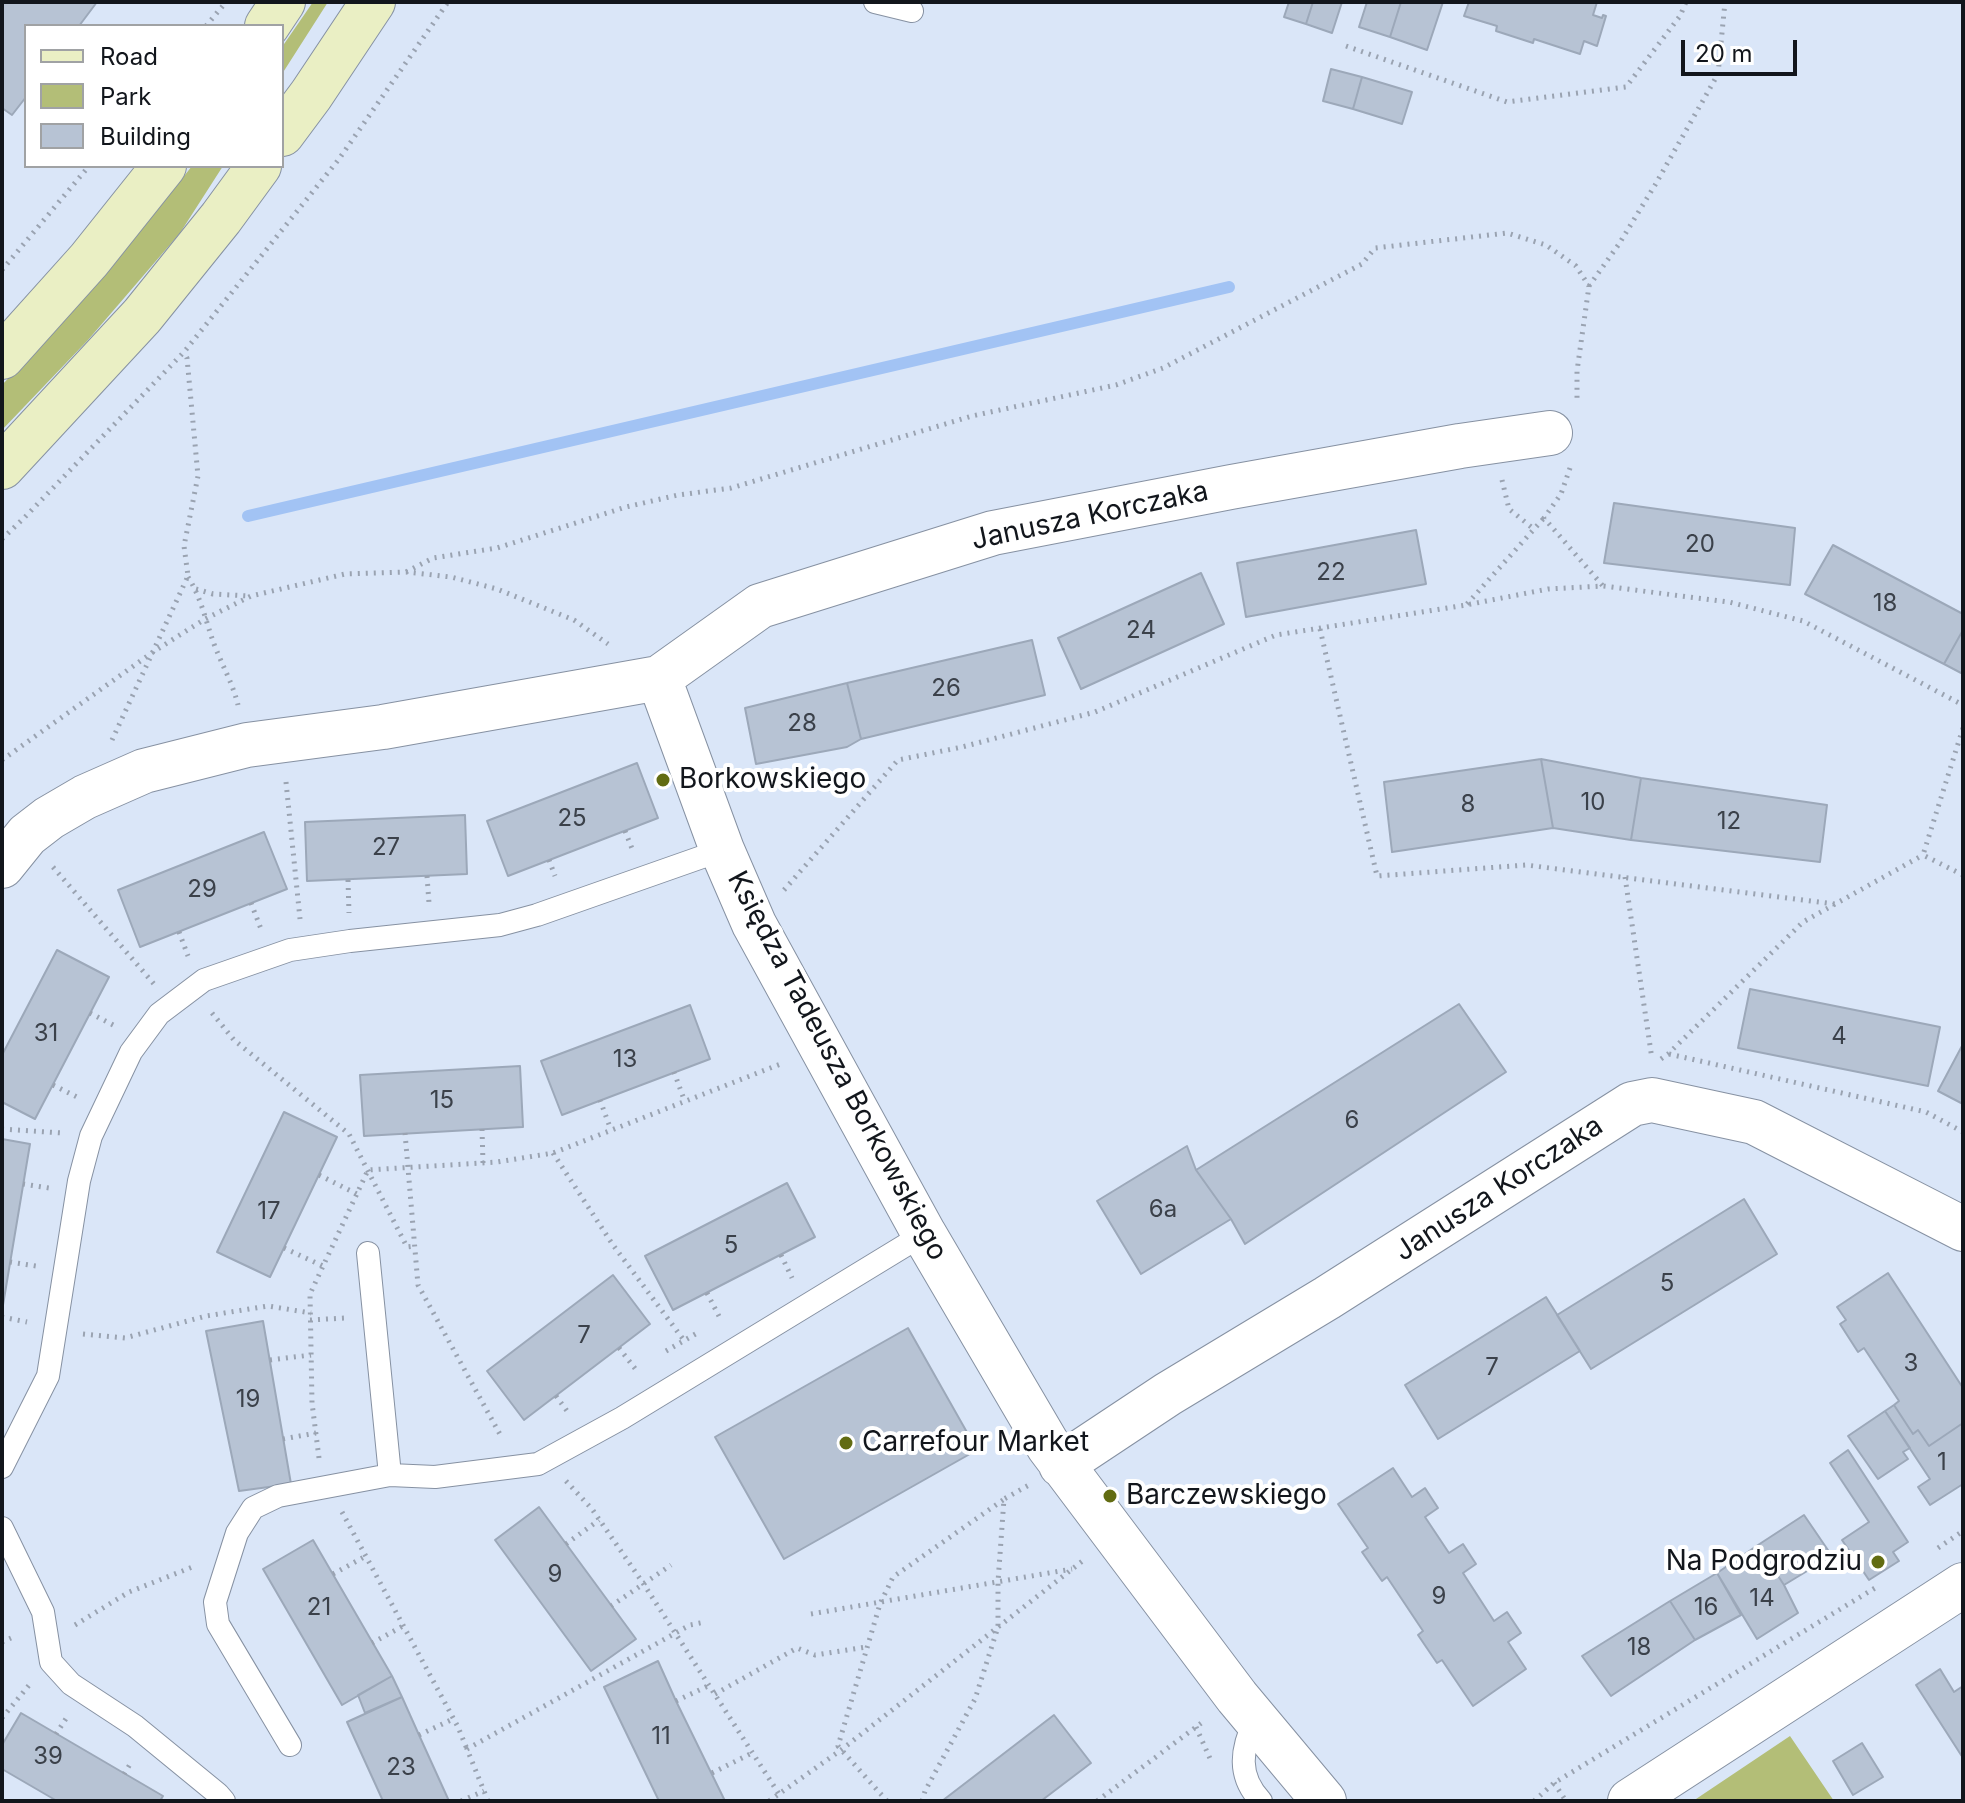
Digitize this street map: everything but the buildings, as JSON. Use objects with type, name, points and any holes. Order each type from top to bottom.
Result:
[{"type":"main road","points":[[268,24],[283,2]]},
{"type":"main road","points":[[284,131],[373,2]]},
{"type":"main road","points":[[2,357],[89,260],[162,168]]},
{"type":"main road","points":[[2,467],[142,316],[258,168]]},
{"type":"street","name":"Janusza Korczaka","points":[[659,678],[760,606],[993,533],[1460,446],[1566,433]]},
{"type":"street","points":[[2,866],[27,835],[49,818],[85,797],[144,771],[247,745],[383,727],[659,678]]},
{"type":"street","name":"Księdza Tadeusza Borkowskiego","points":[[659,678],[722,850],[754,924],[924,1234],[1049,1447],[1050,1472],[1324,1801]]},
{"type":"street","name":"Janusza Korczaka","points":[[1050,1472],[1168,1394],[1327,1298],[1632,1104],[1652,1100],[1754,1122],[1963,1229]]},
{"type":"street","points":[[1630,1801],[1963,1585]]},
{"type":"lane","points":[[875,2],[912,11]]},
{"type":"lane","points":[[2,1467],[48,1376],[79,1181],[91,1136],[131,1052],[159,1014],[204,980],[290,950],[500,925],[722,850]]},
{"type":"lane","points":[[290,1745],[218,1624],[215,1602],[237,1533],[253,1508],[278,1496],[390,1475],[435,1477],[538,1464],[622,1418],[924,1234]]},
{"type":"lane","points":[[368,1253],[390,1475]]},
{"type":"lane","points":[[2,1528],[43,1612],[51,1662],[71,1684],[135,1726],[224,1801]]},
{"type":"lane","points":[[1246,1708],[1243,1768],[1261,1801]]},
{"type":"path","points":[[208,24],[226,2]]},
{"type":"path","points":[[2,539],[184,352],[339,159],[448,2]]},
{"type":"path","points":[[1346,46],[1507,102],[1626,87],[1680,16],[1686,2]]},
{"type":"path","points":[[1466,605],[1535,530],[1561,494],[1566,433],[1589,286],[1655,185],[1718,74],[1725,2]]},
{"type":"path","points":[[2,270],[87,168]]},
{"type":"path","points":[[406,572],[433,558],[497,548],[626,507],[678,495],[731,488],[972,416],[1116,385],[1163,368],[1362,264],[1375,248],[1507,233],[1546,245],[1576,266],[1589,286]]},
{"type":"path","points":[[184,352],[198,476],[184,546],[188,576],[234,689],[247,745]]},
{"type":"path","points":[[1503,482],[1509,509],[1535,530]]},
{"type":"path","points":[[1544,518],[1603,586]]},
{"type":"path","points":[[2,760],[153,652],[205,619],[251,596],[345,574],[406,572],[451,577],[497,589],[574,620],[659,678]]},
{"type":"path","points":[[85,797],[188,576]]},
{"type":"path","points":[[754,924],[898,760],[962,747],[1095,712],[1276,635],[1548,589],[1603,586],[1729,602],[1803,621],[1963,705]]},
{"type":"path","points":[[195,588],[213,594],[251,596]]},
{"type":"path","points":[[1320,628],[1377,876],[1526,865],[1836,904]]},
{"type":"path","points":[[1963,728],[1923,855],[1963,875]]},
{"type":"path","points":[[286,781],[300,924]]},
{"type":"path","points":[[625,831],[637,859]]},
{"type":"path","points":[[59,873],[155,985]]},
{"type":"path","points":[[427,876],[429,912]]},
{"type":"path","points":[[1625,877],[1653,1064]]},
{"type":"path","points":[[348,880],[350,918]]},
{"type":"path","points":[[251,903],[264,937]]},
{"type":"path","points":[[179,932],[191,964]]},
{"type":"path","points":[[90,1013],[120,1029]]},
{"type":"path","points":[[229,1033],[349,1134],[407,1247],[415,1246]]},
{"type":"path","points":[[1668,1054],[1926,1112],[1963,1132]]},
{"type":"path","points":[[368,1170],[483,1163],[553,1153],[785,1062]]},
{"type":"path","points":[[674,1072],[685,1102]]},
{"type":"path","points":[[53,1085],[85,1101]]},
{"type":"path","points":[[600,1100],[611,1130]]},
{"type":"path","points":[[2,1129],[71,1133]]},
{"type":"path","points":[[482,1129],[483,1163]]},
{"type":"path","points":[[405,1133],[418,1285],[509,1451],[512,1468]]},
{"type":"path","points":[[553,1153],[613,1245],[683,1339]]},
{"type":"path","points":[[320,1462],[312,1403],[310,1294],[368,1170]]},
{"type":"path","points":[[319,1175],[357,1194]]},
{"type":"path","points":[[23,1184],[58,1189]]},
{"type":"path","points":[[284,1248],[323,1266]]},
{"type":"path","points":[[781,1255],[795,1282]]},
{"type":"path","points":[[10,1262],[45,1268]]},
{"type":"path","points":[[707,1293],[721,1320]]},
{"type":"path","points":[[81,1334],[125,1338],[206,1316],[268,1306],[311,1313]]},
{"type":"path","points":[[2,1317],[36,1323]]},
{"type":"path","points":[[619,1348],[637,1371]]},
{"type":"path","points":[[270,1360],[311,1355]]},
{"type":"path","points":[[556,1396],[571,1415]]},
{"type":"path","points":[[283,1439],[316,1433]]},
{"type":"path","points":[[546,1460],[592,1509],[779,1794]]},
{"type":"path","points":[[887,1801],[838,1746],[866,1647],[880,1604],[893,1577],[1004,1499],[1050,1472]]},
{"type":"path","points":[[922,1801],[975,1699],[998,1627],[1004,1499]]},
{"type":"path","points":[[340,1507],[453,1719],[488,1801]]},
{"type":"path","points":[[566,1544],[599,1520]]},
{"type":"path","points":[[1937,1548],[1963,1531]]},
{"type":"path","points":[[333,1574],[366,1556]]},
{"type":"path","points":[[95,1614],[129,1592],[201,1564]]},
{"type":"path","points":[[611,1606],[671,1565]]},
{"type":"path","points":[[769,1801],[841,1750],[1075,1567],[811,1614]]},
{"type":"path","points":[[1534,1801],[1554,1783],[1885,1582]]},
{"type":"path","points":[[467,1749],[690,1625],[705,1622]]},
{"type":"path","points":[[372,1643],[403,1626]]},
{"type":"path","points":[[2,1642],[11,1638]]},
{"type":"path","points":[[715,1694],[797,1648],[815,1655],[866,1647]]},
{"type":"path","points":[[2,1718],[30,1684]]},
{"type":"path","points":[[676,1701],[710,1685]]},
{"type":"path","points":[[1097,1801],[1246,1708]]},
{"type":"path","points":[[56,1734],[72,1710]]},
{"type":"path","points":[[419,1735],[453,1719]]},
{"type":"path","points":[[712,1773],[752,1753]]},
{"type":"path","points":[[1554,1783],[1566,1801]]},
{"type":"path","points":[[461,1801],[484,1791]]},
{"type":"green space","points":[[313,2],[328,2],[284,71],[284,44]]},
{"type":"green space","points":[[190,168],[222,168],[180,233],[88,340],[2,430],[2,385],[147,222]]},
{"type":"green space","points":[[1790,1736],[1834,1801],[1693,1801]]},
{"type":"waterway","points":[[248,516],[1229,287]]},
{"type":"place","name":"Borkowskiego","points":[[663,780]]},
{"type":"place","name":"Carrefour Market","points":[[846,1443]]},
{"type":"place","name":"Barczewskiego","points":[[1110,1496]]},
{"type":"place","name":"Na Podgrodziu","points":[[1878,1562]]}]
